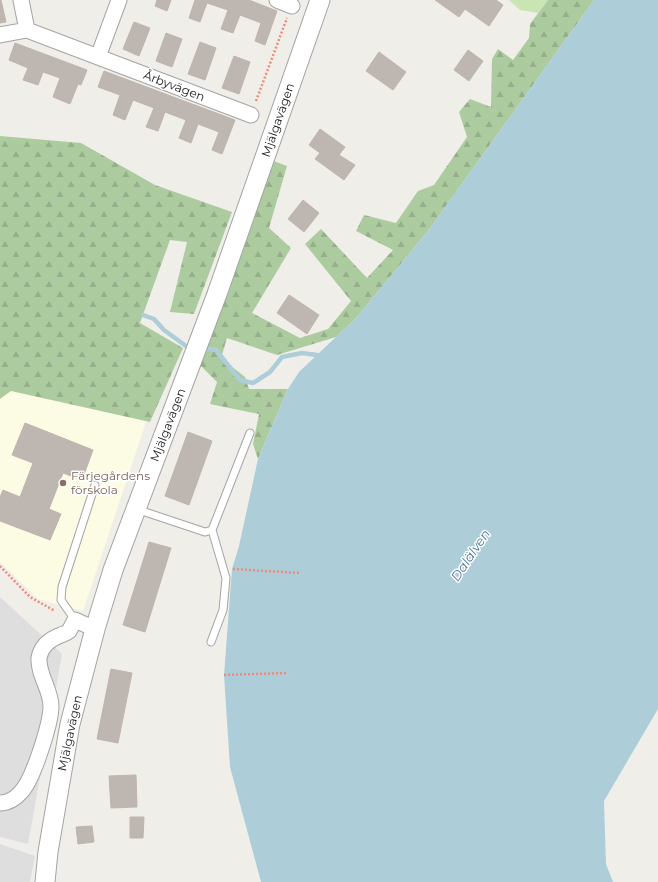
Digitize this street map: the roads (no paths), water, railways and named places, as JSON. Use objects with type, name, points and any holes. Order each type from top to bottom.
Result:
[{"type":"street","points":[[0,35],[27,30],[21,0]]},
{"type":"street","points":[[98,57],[119,0]]},
{"type":"street","points":[[277,0],[292,6]]},
{"type":"street","name":"Mjälgavägen","points":[[45,882],[48,852],[70,724],[95,629],[113,570],[217,294],[320,0]]},
{"type":"street","name":"Årbyvägen","points":[[27,30],[251,115]]},
{"type":"street","points":[[0,803],[5,803],[14,799],[22,791],[46,737],[51,707],[49,693],[42,674],[39,659],[44,646],[54,638],[69,631],[75,620],[95,629]]},
{"type":"lane","points":[[211,642],[224,610],[226,578],[212,530],[250,433]]},
{"type":"lane","points":[[75,620],[62,600],[62,587],[95,484]]},
{"type":"lane","points":[[136,509],[205,532],[212,530]]},
{"type":"water","name":"Dalälven","points":[[594,0],[658,0],[658,709],[604,801],[606,864],[613,882],[261,882],[230,767],[224,675],[232,569],[239,546],[258,459],[288,389],[299,372],[357,317],[428,231]]},
{"type":"waterway","points":[[143,315],[154,319],[164,330],[186,346],[192,347]]},
{"type":"waterway","points":[[201,348],[216,350],[240,380],[253,383],[270,372],[282,357],[302,353],[317,355],[321,358]]},
{"type":"place","name":"Färjegårdens förskola","points":[[63,483]]}]
